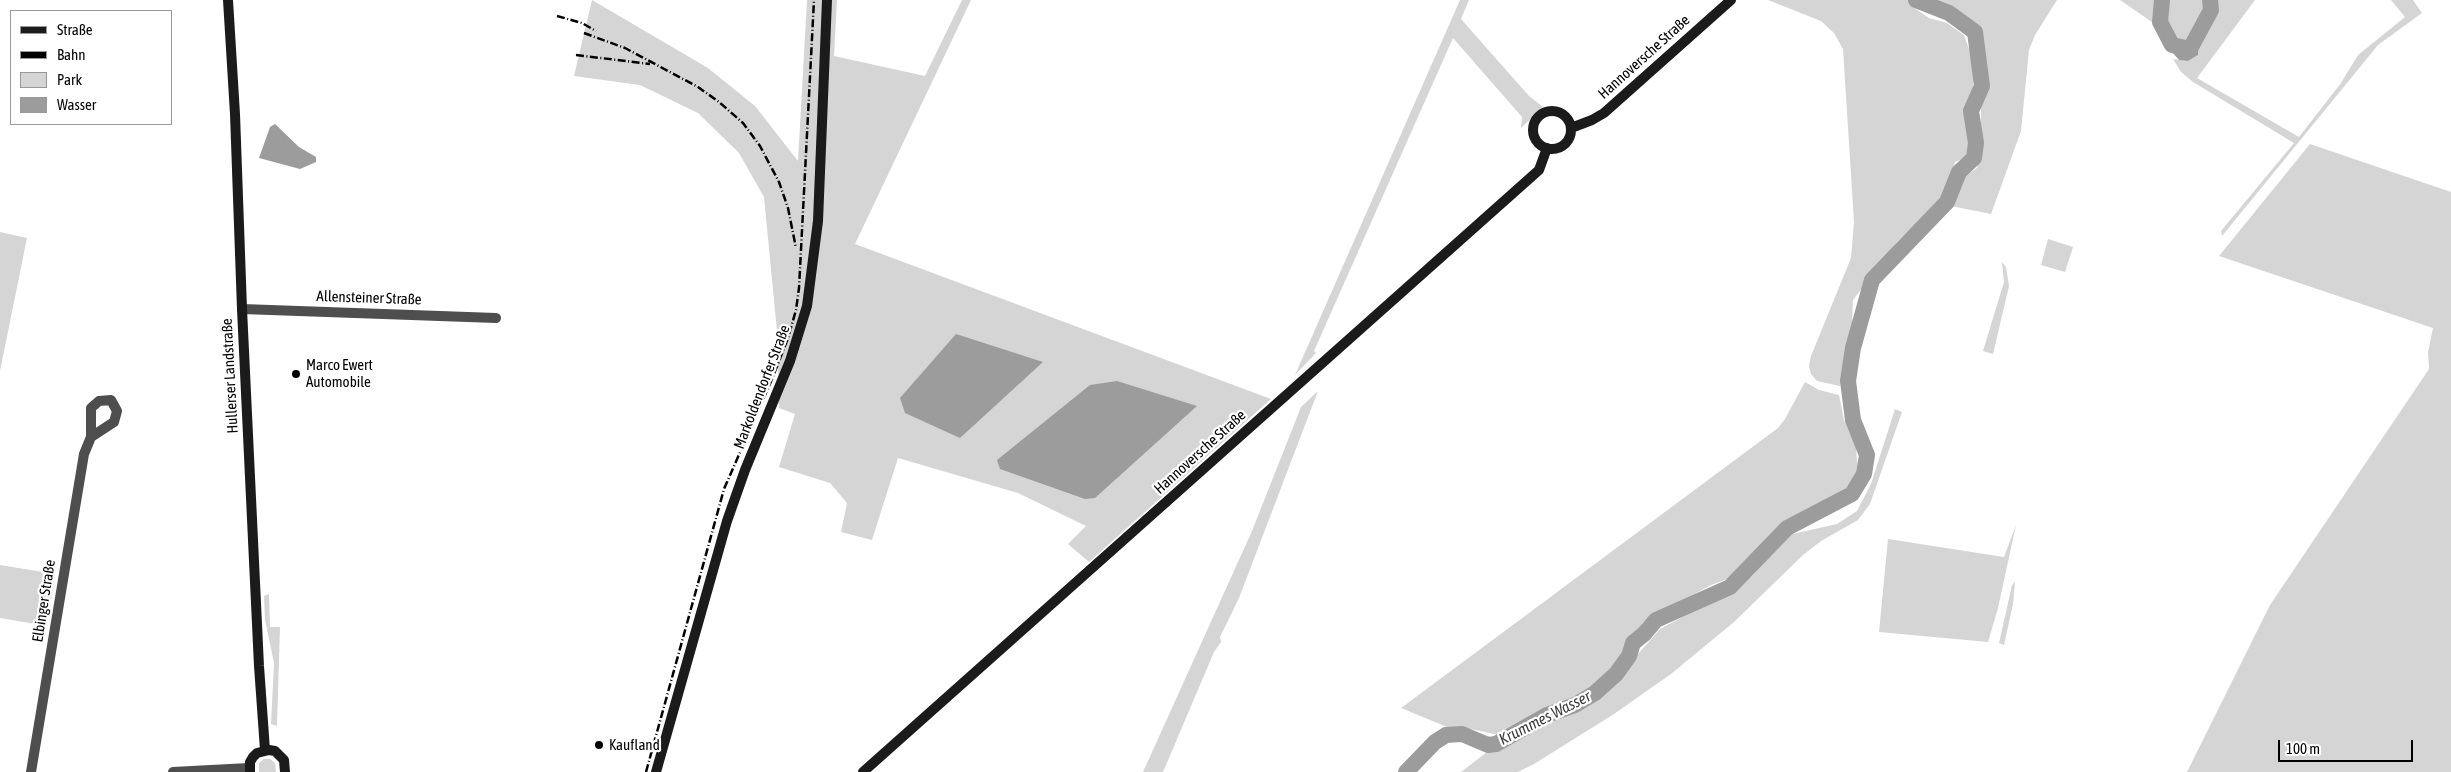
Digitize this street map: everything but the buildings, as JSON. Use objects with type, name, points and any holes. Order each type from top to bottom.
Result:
[{"type":"main road","name":"Hullerser Landstraße","points":[[228,0],[235,114],[259,666],[265,750]]},
{"type":"main road","name":"Markoldendorfer Straße","points":[[656,772],[727,521],[745,470],[790,361],[807,306],[818,221],[827,0]]},
{"type":"main road","name":"Hannoversche Straße","points":[[1571,128],[1604,113],[1731,0]]},
{"type":"main road","points":[[1550,111],[1561,113],[1569,122],[1571,128],[1569,138],[1562,146],[1547,148],[1539,143],[1534,134],[1534,124],[1539,116],[1550,111]]},
{"type":"main road","name":"Hannoversche Straße","points":[[864,772],[1539,170],[1547,148]]},
{"type":"main road","points":[[250,770],[253,757],[265,750],[275,751],[280,755],[284,760],[285,772]]},
{"type":"street","name":"Allensteiner Straße","points":[[242,309],[496,318]]},
{"type":"street","name":"Elbinger Straße","points":[[31,772],[84,454],[91,436]]},
{"type":"street","points":[[173,772],[250,770]]},
{"type":"green space","points":[[592,0],[708,68],[755,106],[798,161],[807,0],[837,0],[834,56],[925,76],[962,0],[971,0],[855,244],[1271,399],[1089,562],[1068,544],[1086,526],[1018,493],[898,458],[872,540],[841,532],[847,503],[830,483],[779,467],[795,414],[779,408],[777,331],[764,197],[739,153],[698,113],[640,85],[574,76]]},
{"type":"green space","points":[[1460,0],[1469,0],[1461,19],[1529,96],[1543,107],[1521,128],[1522,117],[1453,38],[1314,351],[1316,353],[1295,375]]},
{"type":"green space","points":[[1768,0],[1908,0],[1913,7],[1929,18],[1947,23],[1964,35],[1974,63],[1973,87],[1967,102],[1971,134],[1967,157],[1955,162],[1943,199],[1897,242],[1853,300],[1852,323],[1840,386],[1817,381],[1811,374],[1809,366],[1811,356],[1851,258],[1854,222],[1843,49],[1834,33],[1821,21]]},
{"type":"green space","points":[[1928,0],[2057,0],[2035,35],[2029,50],[2021,131],[1991,214],[1951,206],[1963,177],[1977,168],[1981,153],[1981,106],[1988,91],[1983,40],[1978,30],[1953,10]]},
{"type":"green space","points":[[2120,0],[2205,0],[2206,11],[2190,38],[2179,43],[2175,38]]},
{"type":"green space","points":[[2217,0],[2255,0],[2197,78],[2299,137],[2341,83],[2358,55],[2405,17],[2391,0],[2413,0],[2422,13],[2378,45],[2222,236],[2221,231],[2294,143],[2193,82],[2181,72],[2173,59],[2188,61],[2198,55],[2199,42],[2218,10]]},
{"type":"green space","points":[[2310,144],[2451,192],[2451,772],[2187,772],[2270,605],[2429,369],[2428,352],[2433,328],[2219,256]]},
{"type":"green space","points":[[0,232],[27,238],[0,371]]},
{"type":"green space","points":[[2048,239],[2073,247],[2065,272],[2041,265]]},
{"type":"green space","points":[[2002,262],[2006,267],[2009,286],[1993,354],[1983,351],[2004,282]]},
{"type":"green space","points":[[1805,382],[1819,390],[1839,395],[1844,420],[1856,447],[1858,473],[1850,490],[1785,522],[1733,577],[1711,585],[1643,622],[1638,631],[1629,637],[1621,658],[1609,675],[1583,697],[1535,713],[1512,730],[1499,735],[1461,727],[1447,727],[1401,708],[1778,428]]},
{"type":"green space","points":[[1318,391],[1239,598],[1220,637],[1221,642],[1214,652],[1163,772],[1143,772],[1252,531],[1301,407]]},
{"type":"green space","points":[[1895,409],[1902,412],[1870,504],[1858,520],[1821,541],[1803,555],[1734,622],[1671,674],[1614,714],[1518,772],[1461,772],[1487,752],[1492,751],[1528,729],[1585,704],[1605,691],[1660,629],[1733,590],[1752,576],[1788,535],[1837,524],[1857,511],[1871,484]]},
{"type":"green space","points":[[2016,525],[1998,608],[1988,642],[1879,632],[1888,539],[2004,557]]},
{"type":"green space","points":[[0,565],[55,574],[47,626],[0,618]]},
{"type":"green space","points":[[2015,582],[2013,604],[2004,645],[1999,643],[2012,585]]},
{"type":"green space","points":[[269,594],[270,627],[280,627],[277,726],[271,724],[274,663],[265,620],[264,596]]},
{"type":"green space","points":[[264,759],[270,759],[275,763],[276,772],[259,772],[259,763]]},
{"type":"water","points":[[2195,30],[2203,34],[2199,42],[2198,55],[2188,61],[2179,60],[2173,53],[2175,38],[2180,43],[2190,38]]},
{"type":"water","points":[[275,124],[299,147],[316,157],[316,162],[300,169],[259,158],[270,127]]},
{"type":"water","points":[[956,334],[1043,362],[960,438],[905,413],[900,398]]},
{"type":"water","points":[[1117,381],[1197,406],[1095,498],[1085,499],[1000,469],[997,460],[1090,385]]},
{"type":"waterway","name":"Krummes Wasser","points":[[1406,772],[1435,742],[1446,735],[1462,734],[1488,745],[1496,744],[1547,715],[1575,705],[1595,693],[1616,674],[1629,656],[1633,643],[1656,620],[1730,587],[1787,528],[1852,494],[1864,474],[1867,455],[1853,420],[1848,381],[1853,348],[1872,280],[1947,202],[1959,172],[1974,158],[1976,143],[1971,111],[1982,86],[1975,32],[1949,13],[1916,0]]},
{"type":"waterway","name":"Krummes Wasser","points":[[2162,0],[2160,22],[2172,45],[2190,49],[2211,10],[2210,0]]},
{"type":"railway","points":[[646,772],[724,489],[772,379],[788,338],[796,310],[799,288],[814,0]]},
{"type":"railway","points":[[557,16],[582,23],[596,31]]},
{"type":"railway","points":[[584,33],[625,48],[698,87],[743,123],[760,146],[779,182],[788,208],[796,248]]},
{"type":"railway","points":[[576,55],[650,64]]},
{"type":"place","name":"Marco Ewert Automobile","points":[[296,374]]},
{"type":"place","name":"Kaufland","points":[[599,745]]}]
